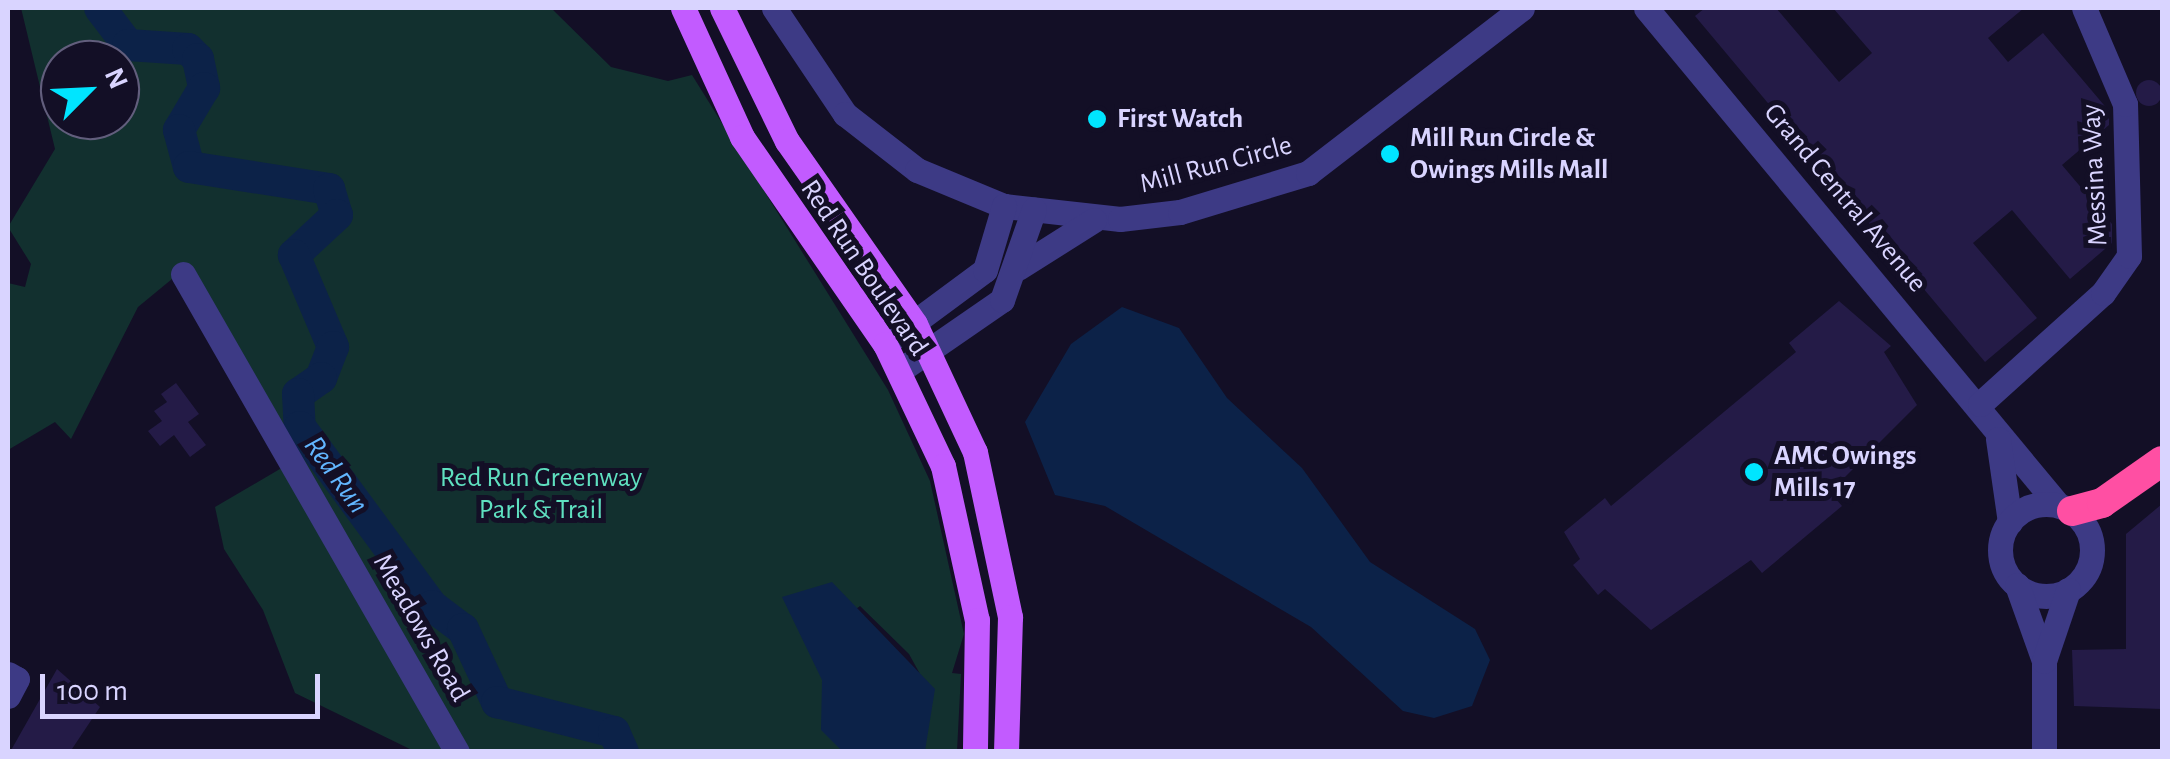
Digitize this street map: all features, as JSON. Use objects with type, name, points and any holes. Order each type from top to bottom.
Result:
[{"type":"highway","points":[[2064,508],[2102,503],[2162,462]]},
{"type":"main road","name":"Red Run Boulevard","points":[[683,8],[742,137],[885,344],[942,466],[969,567],[976,752]]},
{"type":"main road","name":"Red Run Boulevard","points":[[722,8],[787,141],[915,324],[975,452],[1003,561],[1006,752]]},
{"type":"street","name":"Mill Run Circle","points":[[774,8],[844,114],[952,188],[1004,206],[1099,219],[1180,212],[1308,173],[1522,8]]},
{"type":"street","name":"Grand Central Avenue","points":[[1646,8],[1980,404],[1996,429],[2092,544],[2085,574],[2068,590],[2044,661],[2044,752]]},
{"type":"street","name":"Messina Way","points":[[1980,404],[2103,292],[2129,256],[2125,104],[2084,8]]},
{"type":"street","points":[[952,188],[985,228],[985,270]]},
{"type":"street","points":[[885,344],[985,270],[1004,206]]},
{"type":"street","points":[[899,371],[986,318],[1018,268],[1034,209]]},
{"type":"street","points":[[1018,268],[1099,219]]},
{"type":"street","name":"Meadows Road","points":[[183,274],[457,752]]},
{"type":"street","name":"Grand Central Avenue","points":[[1996,429],[2010,522],[2001,559],[2017,585],[2044,661]]},
{"type":"street","points":[[2010,522],[2027,508],[2064,508]]},
{"type":"street","points":[[2017,585],[2046,596],[2068,590]]},
{"type":"street","points":[[8,674],[17,678],[8,696]]},
{"type":"green space","name":"Red Run Greenway Park & Trail","points":[[21,8],[551,8],[611,67],[668,81],[692,75],[888,390],[930,481],[964,634],[952,673],[961,674],[957,751],[414,751],[295,693],[263,610],[224,549],[215,507],[285,466],[172,279],[138,307],[71,439],[55,422],[8,450],[8,283],[25,287],[31,264],[8,227],[55,149],[53,140],[140,140],[140,40],[40,40],[40,87]],"holes":[[[860,606],[909,654],[920,674],[830,629]]]},
{"type":"water","points":[[1122,307],[1179,328],[1227,398],[1302,468],[1370,562],[1475,629],[1490,660],[1472,706],[1434,718],[1403,711],[1311,627],[1105,506],[1055,495],[1025,422],[1071,344]]},
{"type":"water","points":[[832,582],[935,689],[925,751],[842,751],[821,730],[822,680],[782,597]]},
{"type":"building","points":[[1705,8],[1776,8],[1839,82],[1872,53],[1833,8],[2024,8],[1988,38],[2008,62],[2043,33],[2109,111],[2109,125],[2062,165],[2112,224],[2112,243],[2070,279],[2012,210],[1973,243],[2037,318],[1985,362],[1695,16]]},
{"type":"building","points":[[2149,80],[2158,84],[2162,93],[2158,102],[2149,106],[2140,102],[2136,93],[2140,84]]},
{"type":"building","name":"AMC Owings Mills 17","points":[[1839,301],[1891,346],[1884,352],[1917,405],[1830,492],[1842,506],[1762,573],[1751,560],[1651,630],[1605,589],[1598,595],[1573,565],[1580,559],[1564,532],[1605,498],[1611,506],[1796,352],[1789,343]]},
{"type":"building","points":[[176,383],[199,414],[188,422],[206,445],[190,457],[174,435],[160,446],[148,431],[162,421],[154,411],[167,402],[161,394]]},
{"type":"building","points":[[2162,504],[2162,709],[2074,706],[2072,650],[2126,649],[2126,534]]},
{"type":"building","points":[[57,669],[100,707],[70,752],[10,752]]},
{"type":"waterway","name":"Red Run","points":[[100,8],[128,45],[188,49],[198,59],[204,88],[179,130],[189,167],[329,189],[337,215],[294,255],[333,347],[321,378],[298,394],[300,427],[432,606],[463,629],[497,702],[614,732],[623,752]]},
{"type":"place","name":"First Watch","points":[[1097,119]]},
{"type":"place","name":"Mill Run Circle & Owings Mills Mall","points":[[1390,154]]},
{"type":"place","name":"AMC Owings Mills 17","points":[[1754,472]]}]
